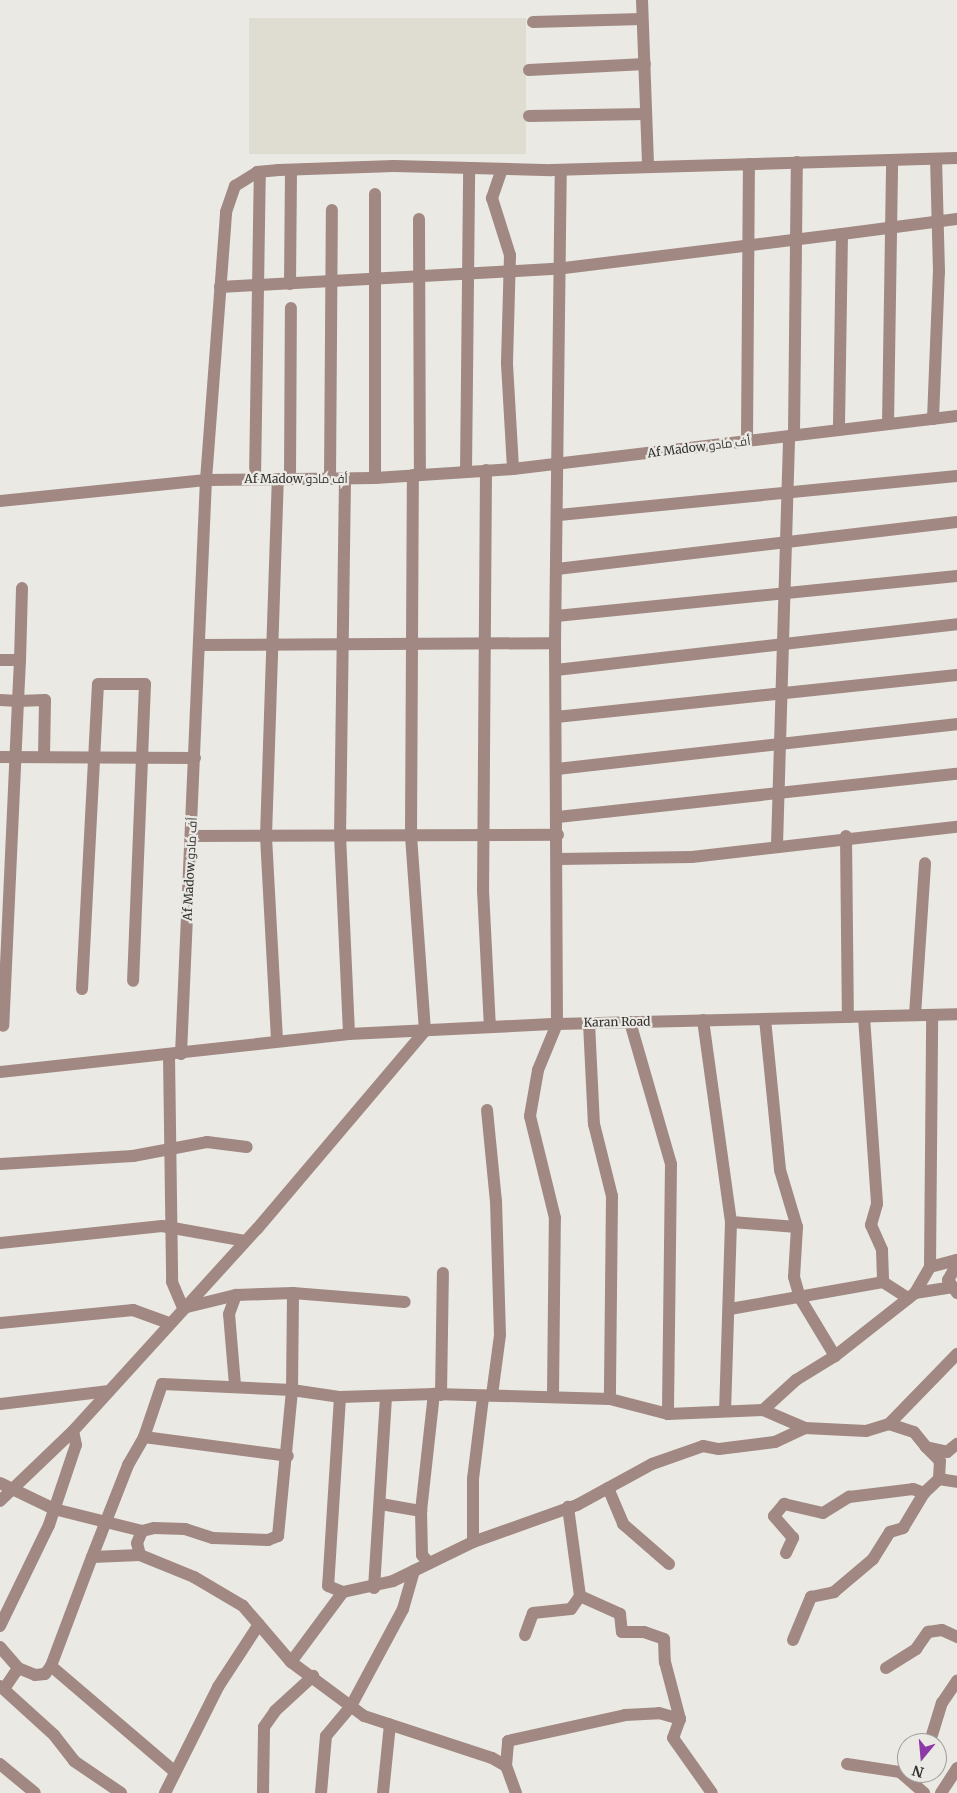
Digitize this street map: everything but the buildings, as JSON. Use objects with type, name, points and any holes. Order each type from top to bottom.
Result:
[{"type":"street","points":[[642,0],[648,166]]},
{"type":"street","points":[[533,22],[642,19]]},
{"type":"street","points":[[529,70],[645,64]]},
{"type":"street","points":[[529,116],[646,114]]},
{"type":"street","points":[[0,501],[206,480],[220,287],[229,200],[242,178],[260,172],[291,170],[469,168],[561,170],[957,158]]},
{"type":"street","points":[[933,419],[937,222],[936,159]]},
{"type":"street","points":[[888,424],[892,160]]},
{"type":"street","points":[[777,846],[787,489],[791,436],[798,240],[797,162]]},
{"type":"street","points":[[746,441],[752,245],[749,164]]},
{"type":"street","points":[[466,472],[466,275],[469,168]]},
{"type":"street","points":[[502,169],[492,198],[510,255],[507,364],[513,469]]},
{"type":"street","points":[[290,284],[291,170]]},
{"type":"street","points":[[553,1396],[555,1218],[530,1116],[538,1070],[557,1024],[558,817],[555,644],[560,464],[561,170]]},
{"type":"street","points":[[255,479],[260,172]]},
{"type":"street","points":[[375,478],[376,194]]},
{"type":"street","points":[[330,479],[332,210]]},
{"type":"street","points":[[0,1501],[73,1431],[245,1241],[425,1030],[412,835],[412,644],[417,475],[419,219]]},
{"type":"street","points":[[220,287],[420,278],[561,269],[957,219]]},
{"type":"street","points":[[839,430],[842,234]]},
{"type":"street","points":[[277,1040],[266,836],[291,308]]},
{"type":"street","name":"Af Madow أف مادو","points":[[183,1308],[172,1282],[171,1149],[175,1054],[191,836],[206,480],[375,478],[513,469],[957,416]]},
{"type":"street","points":[[486,470],[485,835],[490,1027]]},
{"type":"street","points":[[559,515],[787,489],[957,476]]},
{"type":"street","points":[[345,479],[340,645],[340,836],[350,1034]]},
{"type":"street","points":[[557,569],[957,522]]},
{"type":"street","points":[[556,616],[957,576]]},
{"type":"street","points":[[3,1026],[22,588]]},
{"type":"street","points":[[556,670],[957,624]]},
{"type":"street","points":[[199,645],[555,644]]},
{"type":"street","points":[[0,660],[20,660]]},
{"type":"street","points":[[556,717],[957,675]]},
{"type":"street","points":[[82,989],[98,684],[145,684],[133,981]]},
{"type":"street","points":[[0,700],[44,700],[44,757]]},
{"type":"street","points":[[557,769],[957,724]]},
{"type":"street","points":[[0,757],[195,758]]},
{"type":"street","points":[[558,817],[957,774]]},
{"type":"street","points":[[558,859],[692,857],[846,836],[957,827]]},
{"type":"street","points":[[191,836],[558,835]]},
{"type":"street","points":[[846,836],[848,1017]]},
{"type":"street","points":[[915,1015],[925,863]]},
{"type":"street","name":"Karan Road","points":[[0,1072],[175,1054],[277,1040],[350,1034],[557,1024],[957,1014]]},
{"type":"street","points":[[763,1410],[796,1380],[836,1356],[911,1295],[930,1267],[932,1015]]},
{"type":"street","points":[[864,1016],[877,1204],[871,1225],[882,1250],[883,1282]]},
{"type":"street","points":[[765,1019],[780,1170],[797,1227],[794,1277],[800,1298],[836,1356]]},
{"type":"street","points":[[703,1020],[731,1222],[730,1309],[723,1364],[725,1410]]},
{"type":"street","points":[[630,1022],[671,1164],[668,1414]]},
{"type":"street","points":[[589,1023],[594,1124],[612,1196],[610,1399]]},
{"type":"street","points":[[473,1542],[472,1479],[500,1335],[496,1201],[487,1110]]},
{"type":"street","points":[[0,1164],[132,1156],[207,1142],[248,1147]]},
{"type":"street","points":[[731,1222],[797,1227]]},
{"type":"street","points":[[0,1243],[173,1227],[245,1241]]},
{"type":"street","points":[[930,1267],[957,1260]]},
{"type":"street","points":[[730,1309],[883,1282],[911,1295],[955,1290],[948,1280],[957,1264]]},
{"type":"street","points":[[429,1563],[422,1555],[421,1511],[437,1394],[443,1273]]},
{"type":"street","points":[[183,1308],[236,1294],[293,1293],[406,1302]]},
{"type":"street","points":[[0,1483],[14,1488],[54,1509],[142,1531],[185,1529],[213,1538],[274,1540],[280,1531],[288,1456],[292,1390],[293,1293]]},
{"type":"street","points":[[235,1385],[229,1314],[236,1294]]},
{"type":"street","points":[[0,1323],[133,1310],[169,1323]]},
{"type":"street","points":[[0,1647],[18,1668],[35,1675],[45,1674],[52,1666],[106,1522],[144,1437],[162,1384],[235,1385],[292,1390],[340,1397],[386,1398],[437,1394],[610,1399],[668,1414],[725,1410],[763,1410],[805,1428],[866,1431],[889,1424],[957,1354]]},
{"type":"street","points":[[0,1404],[108,1391]]},
{"type":"street","points":[[340,1397],[328,1586],[343,1592],[374,1588],[473,1542],[568,1507],[652,1464],[703,1446],[719,1449],[775,1442],[805,1428]]},
{"type":"street","points":[[374,1588],[381,1504],[386,1398]]},
{"type":"street","points":[[793,1640],[811,1597],[834,1592],[873,1559],[890,1532],[904,1528],[924,1494],[939,1479],[940,1461],[926,1448],[914,1432],[889,1424]]},
{"type":"street","points":[[0,1626],[54,1509],[76,1445],[73,1431]]},
{"type":"street","points":[[144,1437],[288,1456]]},
{"type":"street","points":[[926,1448],[947,1452],[957,1444]]},
{"type":"street","points":[[939,1479],[957,1482]]},
{"type":"street","points":[[608,1488],[623,1524],[669,1564]]},
{"type":"street","points":[[786,1553],[794,1541],[774,1516],[784,1504],[823,1513],[849,1497],[913,1490],[924,1494]]},
{"type":"street","points":[[381,1504],[421,1511]]},
{"type":"street","points":[[525,1635],[533,1614],[571,1609],[580,1596],[568,1507]]},
{"type":"street","points":[[140,1555],[137,1542],[142,1531]]},
{"type":"street","points":[[92,1557],[140,1555],[194,1577],[243,1606],[291,1662],[313,1676],[364,1716],[506,1766]]},
{"type":"street","points":[[321,1793],[326,1736],[351,1706],[403,1609],[414,1571]]},
{"type":"street","points":[[291,1662],[343,1592]]},
{"type":"street","points":[[580,1596],[620,1614],[622,1632],[644,1632],[664,1639],[680,1719],[673,1738],[712,1793]]},
{"type":"street","points":[[165,1793],[218,1687],[259,1624]]},
{"type":"street","points":[[886,1668],[916,1650],[928,1632],[942,1630],[957,1638]]},
{"type":"street","points":[[52,1666],[175,1772]]},
{"type":"street","points":[[18,1668],[2,1688],[54,1735],[74,1761],[121,1793]]},
{"type":"street","points":[[263,1793],[264,1727],[275,1711],[313,1676]]},
{"type":"street","points":[[933,1733],[942,1703],[957,1680]]},
{"type":"street","points":[[516,1793],[506,1766],[508,1741],[625,1715],[659,1713],[680,1719]]},
{"type":"street","points":[[383,1793],[390,1724]]},
{"type":"street","points":[[0,1764],[35,1793]]},
{"type":"street","points":[[847,1764],[900,1772],[924,1793]]},
{"type":"street","points":[[941,1793],[957,1768]]},
{"type":"shaded area","points":[[249,18],[526,18],[526,154],[249,154]]}]
